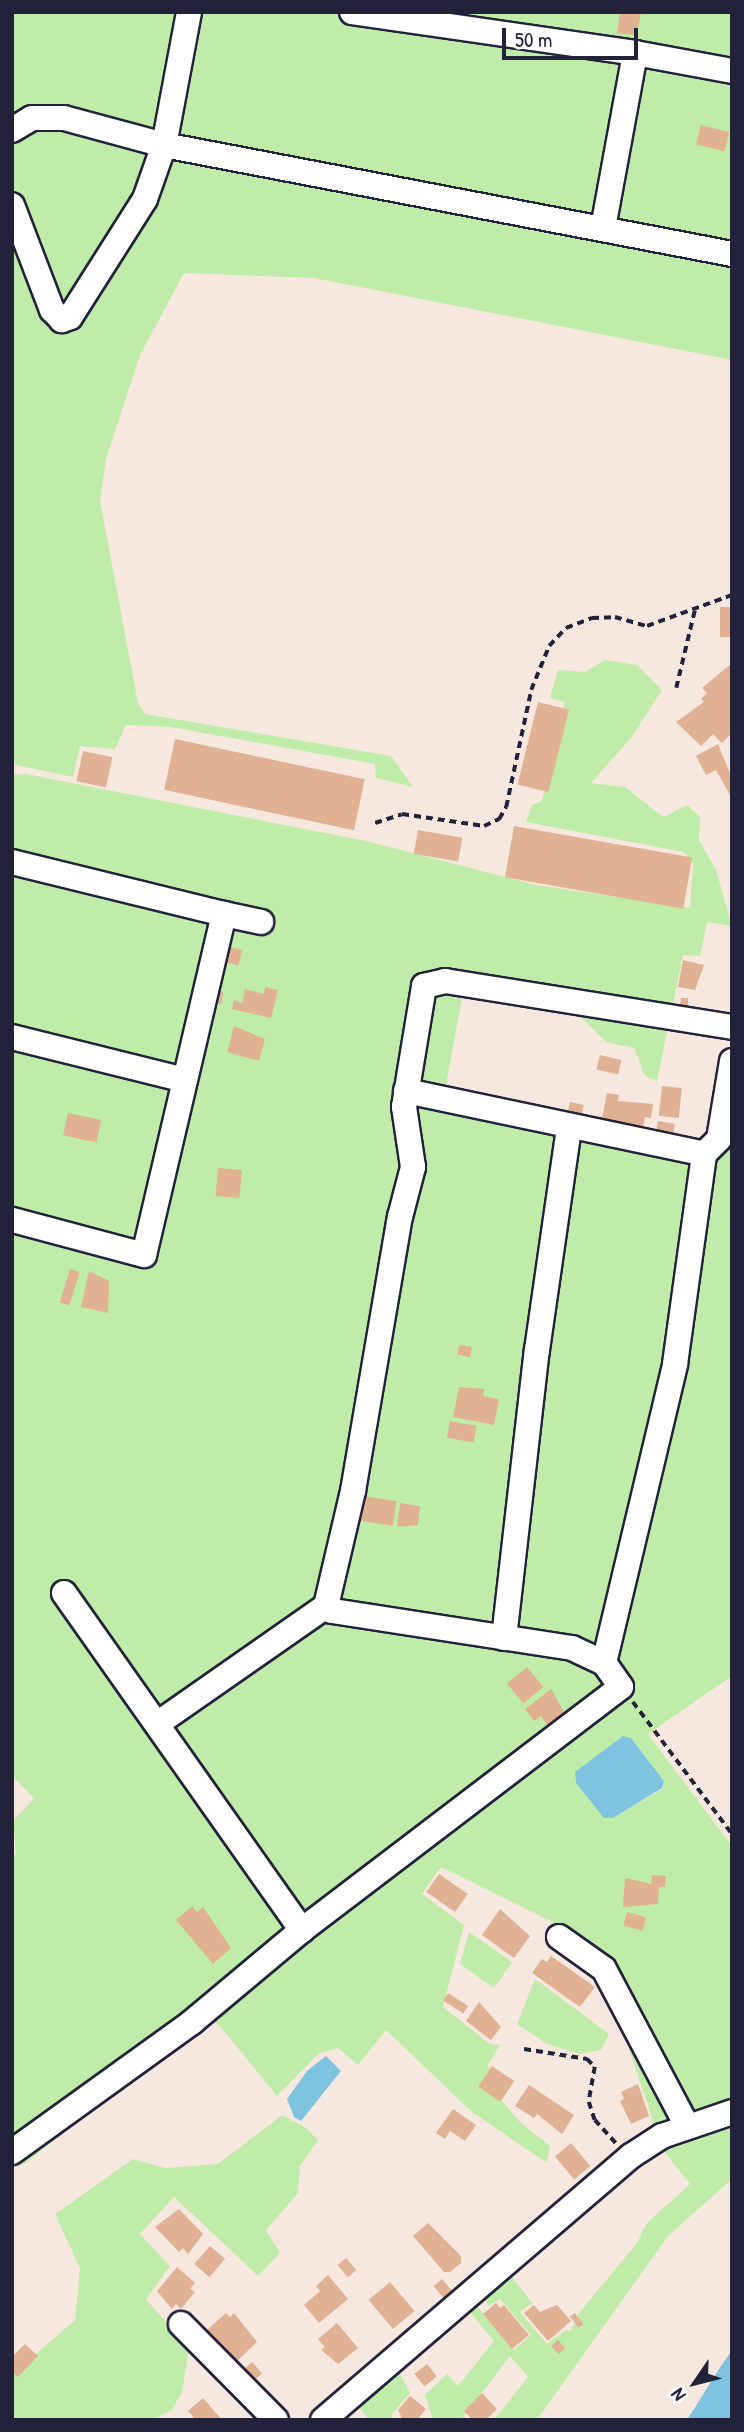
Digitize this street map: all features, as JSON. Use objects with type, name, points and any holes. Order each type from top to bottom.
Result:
[{"type":"street","points":[[12,205],[52,310],[62,320],[70,317],[145,199],[164,145],[189,12]]},
{"type":"street","points":[[352,12],[635,52],[732,71]]},
{"type":"street","points":[[603,228],[635,52]]},
{"type":"street","points":[[12,131],[32,118],[64,118],[164,145],[732,254]]},
{"type":"street","points":[[12,862],[261,922]]},
{"type":"street","points":[[12,1220],[145,1255],[224,914]]},
{"type":"street","points":[[158,1724],[326,1606],[353,1492],[400,1217],[413,1167],[406,1091],[419,999],[432,982],[732,1027]]},
{"type":"street","points":[[12,1037],[185,1080]]},
{"type":"street","points":[[604,1664],[675,1364],[704,1154],[719,1139],[732,1061]]},
{"type":"street","points":[[406,1091],[704,1154]]},
{"type":"street","points":[[504,1638],[537,1350],[569,1126]]},
{"type":"street","points":[[64,1593],[302,1930]]},
{"type":"street","points":[[12,2152],[192,2022],[302,1930],[621,1686],[604,1664],[572,1648],[332,1611],[326,1606]]},
{"type":"street","points":[[559,1937],[604,1969],[687,2126]]},
{"type":"street","points":[[323,2420],[631,2156],[687,2126],[732,2112]]},
{"type":"street","points":[[181,2324],[276,2420]]},
{"type":"path","points":[[375,823],[402,814],[484,826],[499,819],[506,807],[531,690],[549,646],[566,628],[592,618],[615,617],[647,626],[732,595]]},
{"type":"path","points":[[676,688],[695,609]]},
{"type":"path","points":[[621,1686],[732,1834]]},
{"type":"path","points":[[524,2049],[587,2059],[595,2067],[589,2102],[595,2120],[631,2156]]},
{"type":"green space","points":[[12,12],[732,12],[732,360],[314,278],[184,273],[140,355],[106,459],[100,501],[138,703],[145,714],[391,756],[413,787],[376,778],[375,764],[171,727],[126,725],[115,749],[80,746],[73,777],[12,764]]},
{"type":"green space","points":[[605,660],[637,665],[662,690],[631,738],[591,783],[625,787],[663,817],[687,805],[700,817],[699,840],[716,870],[732,926],[707,922],[700,956],[683,955],[657,1081],[645,1076],[634,1048],[606,1042],[583,1019],[553,1006],[463,992],[446,1085],[707,1144],[732,1098],[732,1676],[648,1734],[732,1846],[732,2179],[668,2236],[537,2420],[494,2420],[528,2377],[510,2356],[461,2420],[433,2420],[425,2395],[447,2374],[458,2386],[494,2341],[470,2312],[477,2306],[514,2350],[531,2335],[500,2299],[489,2306],[482,2296],[509,2273],[532,2303],[520,2312],[547,2344],[567,2329],[570,2332],[579,2313],[637,2243],[647,2223],[690,2184],[663,2150],[629,2049],[620,1981],[565,1928],[441,1867],[422,1894],[464,1925],[443,2007],[490,2044],[500,2045],[488,2064],[491,2088],[520,2122],[550,2146],[547,2163],[472,2112],[386,2030],[358,2065],[338,2048],[318,2054],[277,2096],[219,2025],[209,2019],[23,2165],[12,2154],[12,1858],[16,1854],[13,1821],[34,1798],[12,1776],[12,775],[26,774],[366,841],[536,885],[690,908],[693,864],[684,852],[526,822],[532,805],[542,801],[565,702],[550,698],[558,670],[585,672]],"holes":[[[631,1738],[664,1781],[662,1789],[613,1818],[605,1818],[576,1783],[575,1772]]]},
{"type":"green space","points":[[469,1932],[512,1962],[494,1988],[460,1964]]},
{"type":"green space","points":[[535,1979],[609,2034],[601,2050],[579,2054],[547,2044],[517,2024]]},
{"type":"green space","points":[[282,2115],[306,2128],[318,2140],[300,2166],[298,2193],[266,2230],[280,2253],[258,2276],[174,2197],[140,2234],[170,2266],[146,2299],[189,2349],[182,2392],[171,2411],[150,2420],[12,2420],[12,2375],[75,2320],[80,2268],[55,2214],[133,2159],[165,2168],[218,2164]]},
{"type":"green space","points":[[396,2366],[410,2393],[391,2415],[393,2420],[369,2420],[357,2404]]},
{"type":"water","points":[[623,1736],[631,1738],[664,1781],[662,1788],[613,1818],[604,1818],[576,1783],[575,1772]]},
{"type":"water","points":[[326,2056],[341,2071],[301,2121],[294,2117],[287,2099],[307,2071]]},
{"type":"water","points":[[732,2350],[732,2420],[687,2420],[719,2369]]},
{"type":"building","points":[[620,12],[641,12],[637,35],[617,33]]},
{"type":"building","points":[[701,125],[729,132],[724,151],[696,144]]},
{"type":"building","points":[[720,607],[732,607],[732,637],[720,637]]},
{"type":"building","points":[[732,663],[732,733],[722,743],[713,734],[701,746],[676,722],[704,702],[701,699],[707,693],[702,688]]},
{"type":"building","points":[[538,702],[569,710],[548,792],[517,784]]},
{"type":"building","points":[[175,739],[365,779],[354,830],[164,790]]},
{"type":"building","points":[[718,744],[732,778],[732,799],[716,770],[706,775],[696,756]]},
{"type":"building","points":[[83,751],[112,757],[106,788],[77,781]]},
{"type":"building","points":[[514,826],[692,857],[683,909],[505,877]]},
{"type":"building","points":[[418,830],[462,838],[458,861],[414,854]]},
{"type":"building","points":[[227,946],[242,950],[238,966],[223,961]]},
{"type":"building","points":[[683,960],[704,965],[695,990],[678,987]]},
{"type":"building","points":[[265,987],[278,990],[271,1018],[232,1009],[234,1000],[242,1003],[245,989],[264,994]]},
{"type":"building","points":[[213,991],[223,992],[222,1004],[212,1003]]},
{"type":"building","points":[[681,998],[688,998],[688,1009],[680,1008]]},
{"type":"building","points":[[234,1026],[265,1039],[259,1061],[227,1052]]},
{"type":"building","points":[[600,1055],[621,1060],[618,1075],[597,1070]]},
{"type":"building","points":[[662,1086],[682,1088],[679,1118],[659,1116]]},
{"type":"building","points":[[607,1093],[619,1095],[618,1101],[653,1104],[651,1118],[645,1117],[643,1127],[602,1119]]},
{"type":"building","points":[[570,1102],[584,1105],[581,1120],[567,1117]]},
{"type":"building","points":[[68,1113],[101,1120],[96,1143],[63,1135]]},
{"type":"building","points":[[658,1121],[675,1124],[672,1137],[656,1134]]},
{"type":"building","points":[[218,1168],[242,1170],[239,1198],[216,1196]]},
{"type":"building","points":[[70,1269],[80,1272],[69,1305],[60,1302]]},
{"type":"building","points":[[89,1271],[109,1281],[108,1313],[81,1307]]},
{"type":"building","points":[[459,1345],[472,1347],[470,1357],[457,1355]]},
{"type":"building","points":[[459,1387],[484,1389],[483,1396],[499,1399],[494,1425],[453,1417]]},
{"type":"building","points":[[450,1421],[477,1426],[474,1442],[447,1438]]},
{"type":"building","points":[[364,1496],[397,1501],[393,1526],[360,1521]]},
{"type":"building","points":[[400,1503],[420,1506],[418,1525],[397,1527]]},
{"type":"building","points":[[527,1667],[543,1687],[523,1704],[507,1683]]},
{"type":"building","points":[[551,1689],[567,1717],[550,1729],[541,1716],[534,1721],[525,1709]]},
{"type":"building","points":[[439,1874],[468,1894],[455,1912],[426,1892]]},
{"type":"building","points":[[652,1875],[666,1876],[665,1887],[659,1887],[658,1904],[623,1907],[625,1878],[651,1884]]},
{"type":"building","points":[[192,1906],[197,1912],[203,1907],[231,1948],[213,1964],[176,1920]]},
{"type":"building","points":[[500,1909],[530,1936],[514,1958],[482,1935]]},
{"type":"building","points":[[627,1912],[646,1917],[643,1931],[623,1926]]},
{"type":"building","points":[[551,1956],[595,1987],[580,2007],[532,1973],[542,1959],[547,1962]]},
{"type":"building","points":[[448,1993],[468,2006],[463,2014],[443,2001]]},
{"type":"building","points":[[479,2002],[501,2027],[491,2040],[466,2021]]},
{"type":"building","points":[[492,2066],[514,2081],[500,2102],[478,2087]]},
{"type":"building","points":[[638,2084],[649,2116],[631,2124],[620,2101],[624,2099],[621,2092]]},
{"type":"building","points":[[529,2085],[574,2115],[562,2134],[537,2114],[534,2118],[515,2106]]},
{"type":"building","points":[[453,2109],[476,2125],[465,2141],[450,2131],[445,2139],[436,2133]]},
{"type":"building","points":[[571,2143],[590,2166],[574,2179],[555,2156]]},
{"type":"building","points":[[179,2209],[203,2234],[188,2254],[183,2248],[179,2252],[155,2227]]},
{"type":"building","points":[[428,2223],[461,2256],[461,2263],[450,2272],[444,2272],[413,2236]]},
{"type":"building","points":[[210,2246],[225,2259],[209,2277],[194,2264]]},
{"type":"building","points":[[346,2258],[356,2270],[348,2277],[338,2265]]},
{"type":"building","points":[[177,2267],[195,2283],[190,2289],[195,2292],[181,2309],[176,2304],[172,2309],[157,2291]]},
{"type":"building","points":[[328,2275],[348,2299],[319,2323],[304,2305],[320,2291],[316,2286]]},
{"type":"building","points":[[442,2279],[452,2291],[444,2298],[434,2286]]},
{"type":"building","points":[[390,2282],[414,2311],[393,2329],[369,2300]]},
{"type":"building","points":[[496,2303],[500,2308],[504,2305],[529,2335],[512,2349],[483,2314]]},
{"type":"building","points":[[534,2305],[540,2312],[557,2305],[571,2321],[548,2341],[524,2313]]},
{"type":"building","points":[[226,2313],[230,2317],[234,2313],[257,2342],[236,2362],[207,2330]]},
{"type":"building","points":[[575,2313],[583,2324],[578,2328],[570,2317]]},
{"type":"building","points":[[337,2323],[358,2348],[338,2364],[321,2350],[325,2347],[318,2339]]},
{"type":"building","points":[[558,2340],[565,2348],[558,2354],[551,2346]]},
{"type":"building","points":[[25,2344],[38,2356],[18,2377],[12,2372],[12,2357]]},
{"type":"building","points":[[252,2362],[262,2373],[254,2381],[244,2369]]},
{"type":"building","points":[[427,2364],[437,2377],[424,2386],[414,2374]]},
{"type":"building","points":[[482,2393],[497,2409],[486,2420],[473,2420],[464,2411]]},
{"type":"building","points":[[410,2396],[426,2409],[417,2420],[403,2420],[398,2410]]},
{"type":"building","points":[[203,2398],[222,2420],[196,2420],[188,2411]]}]
